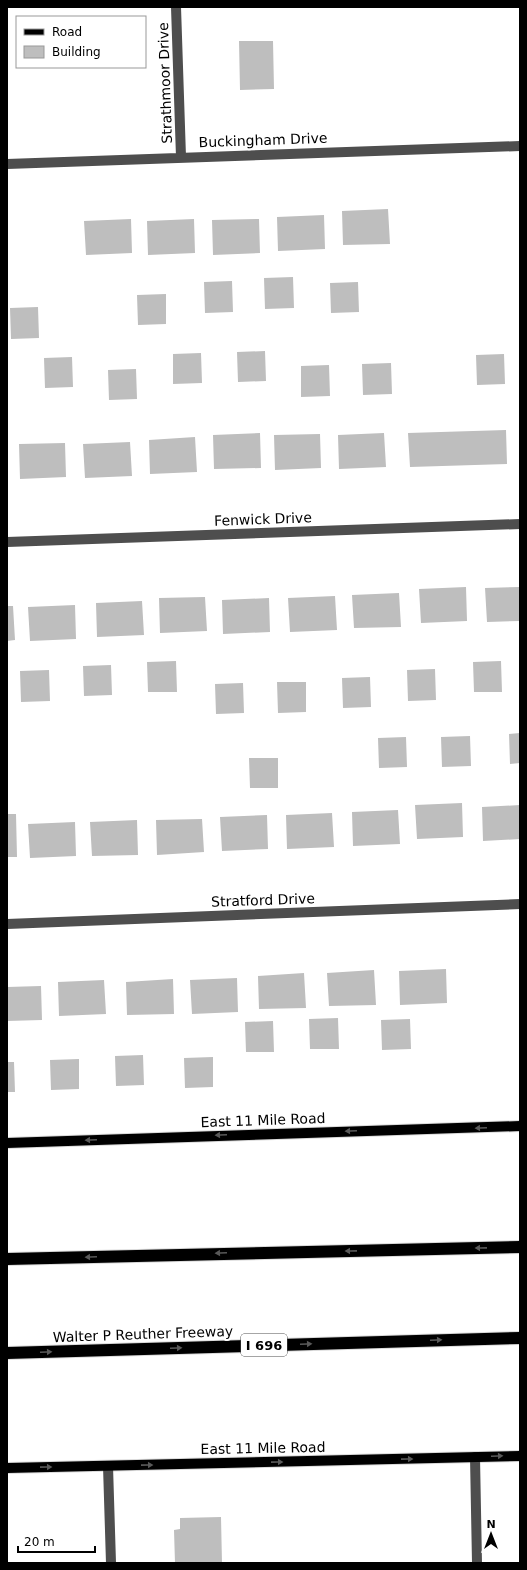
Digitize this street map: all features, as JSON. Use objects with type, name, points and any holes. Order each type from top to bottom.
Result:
[{"type":"highway","points":[[7,1259],[520,1247]]},
{"type":"highway","name":"Walter P Reuther Freeway","points":[[7,1353],[520,1338]]},
{"type":"main road","name":"East 11 Mile Road","points":[[7,1143],[520,1126]]},
{"type":"main road","name":"East 11 Mile Road","points":[[7,1468],[520,1456]]},
{"type":"street","name":"Strathmoor Drive","points":[[176,7],[181,157]]},
{"type":"street","name":"Buckingham Drive","points":[[7,164],[520,146]]},
{"type":"street","name":"Fenwick Drive","points":[[7,542],[520,524]]},
{"type":"street","name":"Stratford Drive","points":[[7,924],[520,904]]},
{"type":"street","points":[[475,1457],[478,1563]]},
{"type":"street","points":[[108,1466],[111,1563]]},
{"type":"building","points":[[239,41],[273,41],[274,89],[240,90]]},
{"type":"building","points":[[388,209],[390,244],[343,245],[342,211]]},
{"type":"building","points":[[324,215],[325,249],[278,251],[277,217]]},
{"type":"building","points":[[131,219],[132,253],[86,255],[84,221]]},
{"type":"building","points":[[194,219],[195,253],[148,255],[147,221]]},
{"type":"building","points":[[259,219],[260,253],[213,255],[212,220]]},
{"type":"building","points":[[293,277],[294,308],[265,309],[264,278]]},
{"type":"building","points":[[232,281],[233,312],[205,313],[204,282]]},
{"type":"building","points":[[358,282],[359,312],[331,313],[330,283]]},
{"type":"building","points":[[166,294],[166,324],[138,325],[137,295]]},
{"type":"building","points":[[38,307],[39,338],[11,339],[10,308]]},
{"type":"building","points":[[265,351],[266,381],[238,382],[237,352]]},
{"type":"building","points":[[201,353],[202,383],[173,384],[173,354]]},
{"type":"building","points":[[504,354],[505,384],[477,385],[476,355]]},
{"type":"building","points":[[72,357],[73,387],[45,388],[44,358]]},
{"type":"building","points":[[391,363],[392,394],[363,395],[362,364]]},
{"type":"building","points":[[329,365],[330,396],[301,397],[301,366]]},
{"type":"building","points":[[136,369],[137,399],[109,400],[108,370]]},
{"type":"building","points":[[506,430],[507,464],[410,467],[408,433]]},
{"type":"building","points":[[260,433],[261,468],[214,469],[213,435]]},
{"type":"building","points":[[384,433],[386,467],[339,469],[338,435]]},
{"type":"building","points":[[320,434],[321,468],[275,470],[274,435]]},
{"type":"building","points":[[195,437],[197,472],[150,474],[149,440]]},
{"type":"building","points":[[130,442],[132,476],[85,478],[83,444]]},
{"type":"building","points":[[65,443],[66,477],[20,479],[19,444]]},
{"type":"building","points":[[466,587],[467,621],[421,623],[419,589]]},
{"type":"building","points":[[520,587],[520,621],[487,622],[485,588]]},
{"type":"building","points":[[399,593],[401,627],[354,628],[352,595]]},
{"type":"building","points":[[335,596],[337,630],[290,632],[288,598]]},
{"type":"building","points":[[205,597],[207,631],[160,633],[159,598]]},
{"type":"building","points":[[269,598],[270,632],[223,634],[222,600]]},
{"type":"building","points":[[142,601],[144,635],[97,637],[96,603]]},
{"type":"building","points":[[75,605],[76,639],[30,641],[28,607]]},
{"type":"building","points":[[7,606],[13,606],[15,640],[7,641]]},
{"type":"building","points":[[176,661],[177,692],[148,692],[147,662]]},
{"type":"building","points":[[501,661],[502,692],[474,692],[473,662]]},
{"type":"building","points":[[111,665],[112,695],[84,696],[83,666]]},
{"type":"building","points":[[435,669],[436,700],[408,701],[407,670]]},
{"type":"building","points":[[49,670],[50,701],[21,702],[20,671]]},
{"type":"building","points":[[370,677],[371,707],[343,708],[342,678]]},
{"type":"building","points":[[277,682],[306,682],[306,712],[278,713]]},
{"type":"building","points":[[243,683],[244,713],[216,714],[215,684]]},
{"type":"building","points":[[520,733],[520,763],[510,764],[509,734]]},
{"type":"building","points":[[470,736],[471,766],[442,767],[441,737]]},
{"type":"building","points":[[406,737],[407,767],[379,768],[378,738]]},
{"type":"building","points":[[249,758],[278,758],[278,788],[250,788]]},
{"type":"building","points":[[462,803],[463,837],[417,839],[415,805]]},
{"type":"building","points":[[520,805],[520,839],[483,841],[482,807]]},
{"type":"building","points":[[398,810],[400,844],[353,846],[352,812]]},
{"type":"building","points":[[332,813],[334,847],[287,849],[286,815]]},
{"type":"building","points":[[7,814],[16,814],[17,857],[7,857]]},
{"type":"building","points":[[267,815],[268,849],[222,851],[220,817]]},
{"type":"building","points":[[202,819],[204,852],[157,855],[156,820]]},
{"type":"building","points":[[137,820],[138,855],[92,856],[90,822]]},
{"type":"building","points":[[75,822],[76,856],[30,858],[28,824]]},
{"type":"building","points":[[446,969],[447,1003],[400,1005],[399,971]]},
{"type":"building","points":[[374,970],[376,1005],[329,1006],[327,973]]},
{"type":"building","points":[[304,973],[306,1008],[259,1009],[258,976]]},
{"type":"building","points":[[237,978],[238,1012],[192,1014],[190,980]]},
{"type":"building","points":[[173,979],[174,1014],[127,1015],[126,982]]},
{"type":"building","points":[[104,980],[106,1014],[59,1016],[58,982]]},
{"type":"building","points":[[41,986],[42,1020],[7,1021],[7,987]]},
{"type":"building","points":[[338,1018],[339,1049],[310,1049],[309,1019]]},
{"type":"building","points":[[410,1019],[411,1049],[382,1050],[381,1020]]},
{"type":"building","points":[[273,1021],[274,1052],[246,1052],[245,1022]]},
{"type":"building","points":[[143,1055],[144,1085],[116,1086],[115,1056]]},
{"type":"building","points":[[213,1057],[213,1087],[185,1088],[184,1058]]},
{"type":"building","points":[[79,1059],[79,1089],[51,1090],[50,1060]]},
{"type":"building","points":[[7,1062],[14,1062],[15,1092],[7,1092]]},
{"type":"building","points":[[221,1517],[222,1563],[175,1563],[174,1530],[180,1529],[180,1518]]}]
